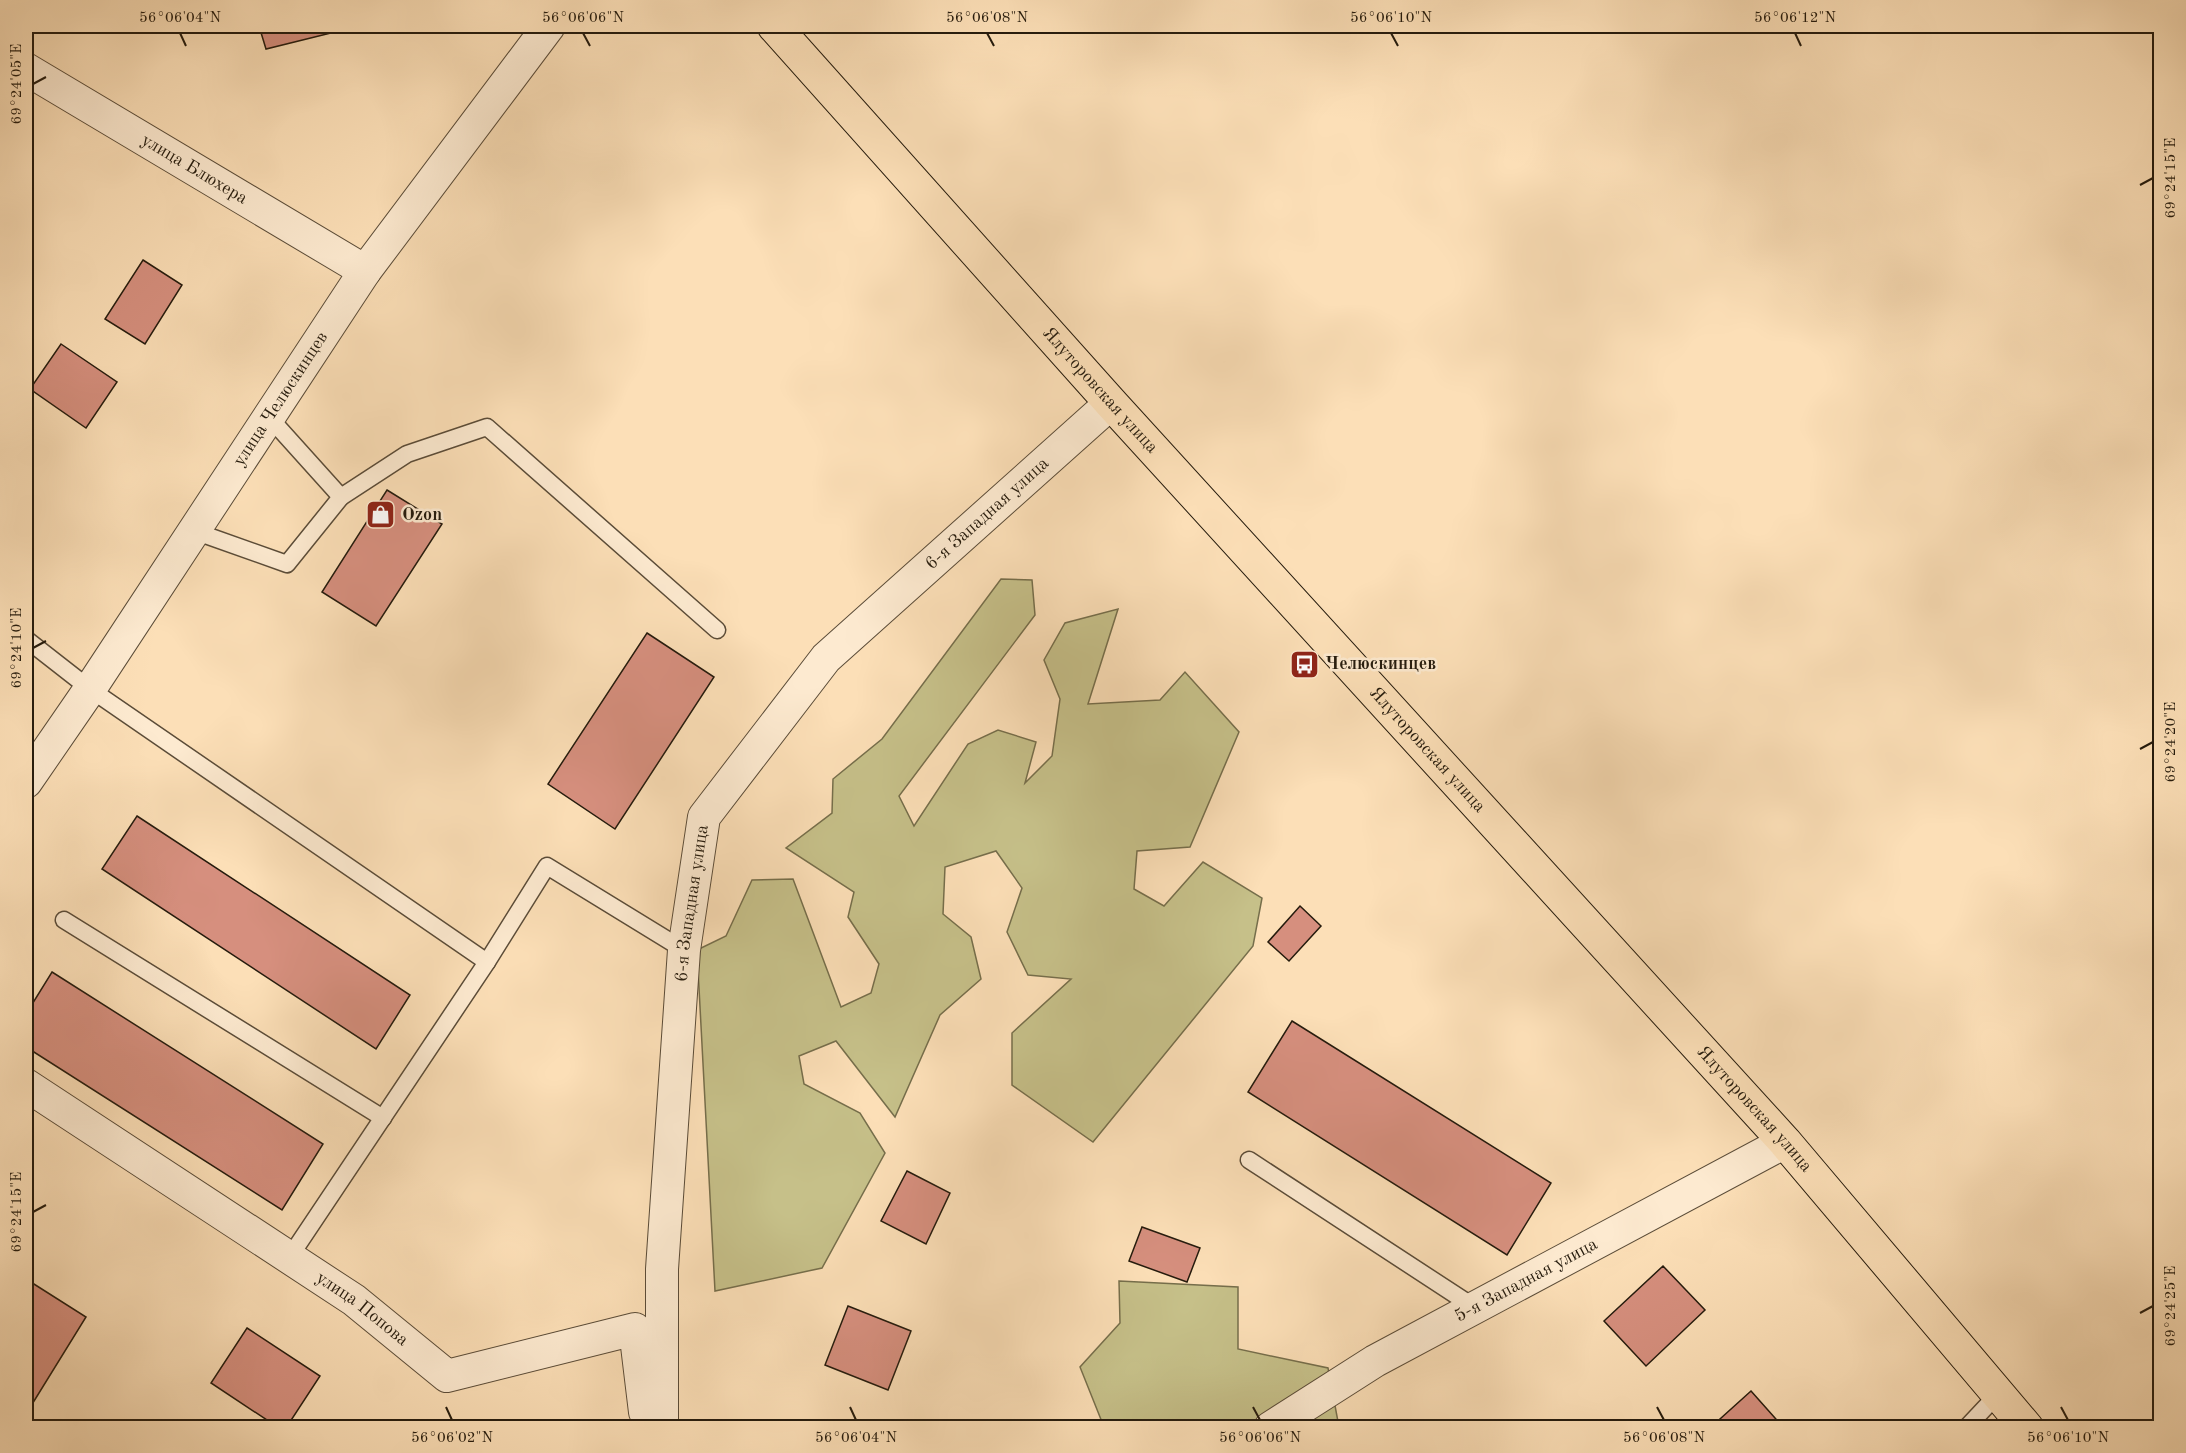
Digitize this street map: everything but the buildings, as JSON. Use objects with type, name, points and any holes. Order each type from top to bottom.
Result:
[{"type":"main road","name":"Ялуторовская улица","points":[[774,26],[1111,403],[1785,1142],[2026,1428]]},
{"type":"street","name":"улица Челюскинцев","points":[[26,782],[90,689],[365,271],[549,26]]},
{"type":"street","name":"улица Блюхера","points":[[26,69],[365,271]]},
{"type":"street","name":"6-я Западная улица","points":[[662,1428],[662,1269],[684,950],[704,817],[826,658],[1111,403]]},
{"type":"street","name":"улица Попова","points":[[26,1085],[354,1300],[447,1376],[635,1329],[647,1428]]},
{"type":"street","name":"5-я Западная улица","points":[[1270,1428],[1375,1361],[1785,1142]]},
{"type":"lane","points":[[269,417],[341,496]]},
{"type":"lane","points":[[194,531],[287,564],[341,496],[407,454],[487,427],[717,630]]},
{"type":"lane","points":[[26,639],[90,689],[487,962]]},
{"type":"lane","points":[[289,1258],[487,962],[547,866],[684,950]]},
{"type":"lane","points":[[64,920],[383,1118]]},
{"type":"lane","points":[[1249,1160],[1474,1307]]},
{"type":"lane","points":[[1966,1428],[1998,1394]]},
{"type":"shaded area","points":[[1001,579],[1032,580],[1035,615],[899,796],[914,826],[968,744],[998,730],[1036,742],[1025,783],[1052,756],[1060,699],[1044,660],[1065,623],[1118,609],[1088,704],[1160,700],[1185,672],[1239,732],[1190,847],[1137,851],[1134,889],[1164,906],[1203,862],[1262,898],[1253,946],[1093,1142],[1012,1085],[1012,1033],[1071,979],[1028,975],[1007,932],[1022,888],[996,851],[945,867],[943,914],[971,937],[981,979],[940,1015],[895,1117],[836,1041],[799,1056],[804,1084],[860,1113],[885,1153],[822,1268],[715,1291],[697,950],[726,936],[752,880],[793,879],[841,1007],[871,993],[879,964],[848,917],[854,892],[786,848],[832,813],[833,779],[882,739]]},
{"type":"shaded area","points":[[1119,1281],[1238,1287],[1238,1349],[1328,1368],[1339,1427],[1104,1427],[1080,1367],[1120,1323]]},
{"type":"place","name":"Ozon","points":[[381,515]]},
{"type":"place","name":"Челюскинцев","points":[[1304,664]]}]
